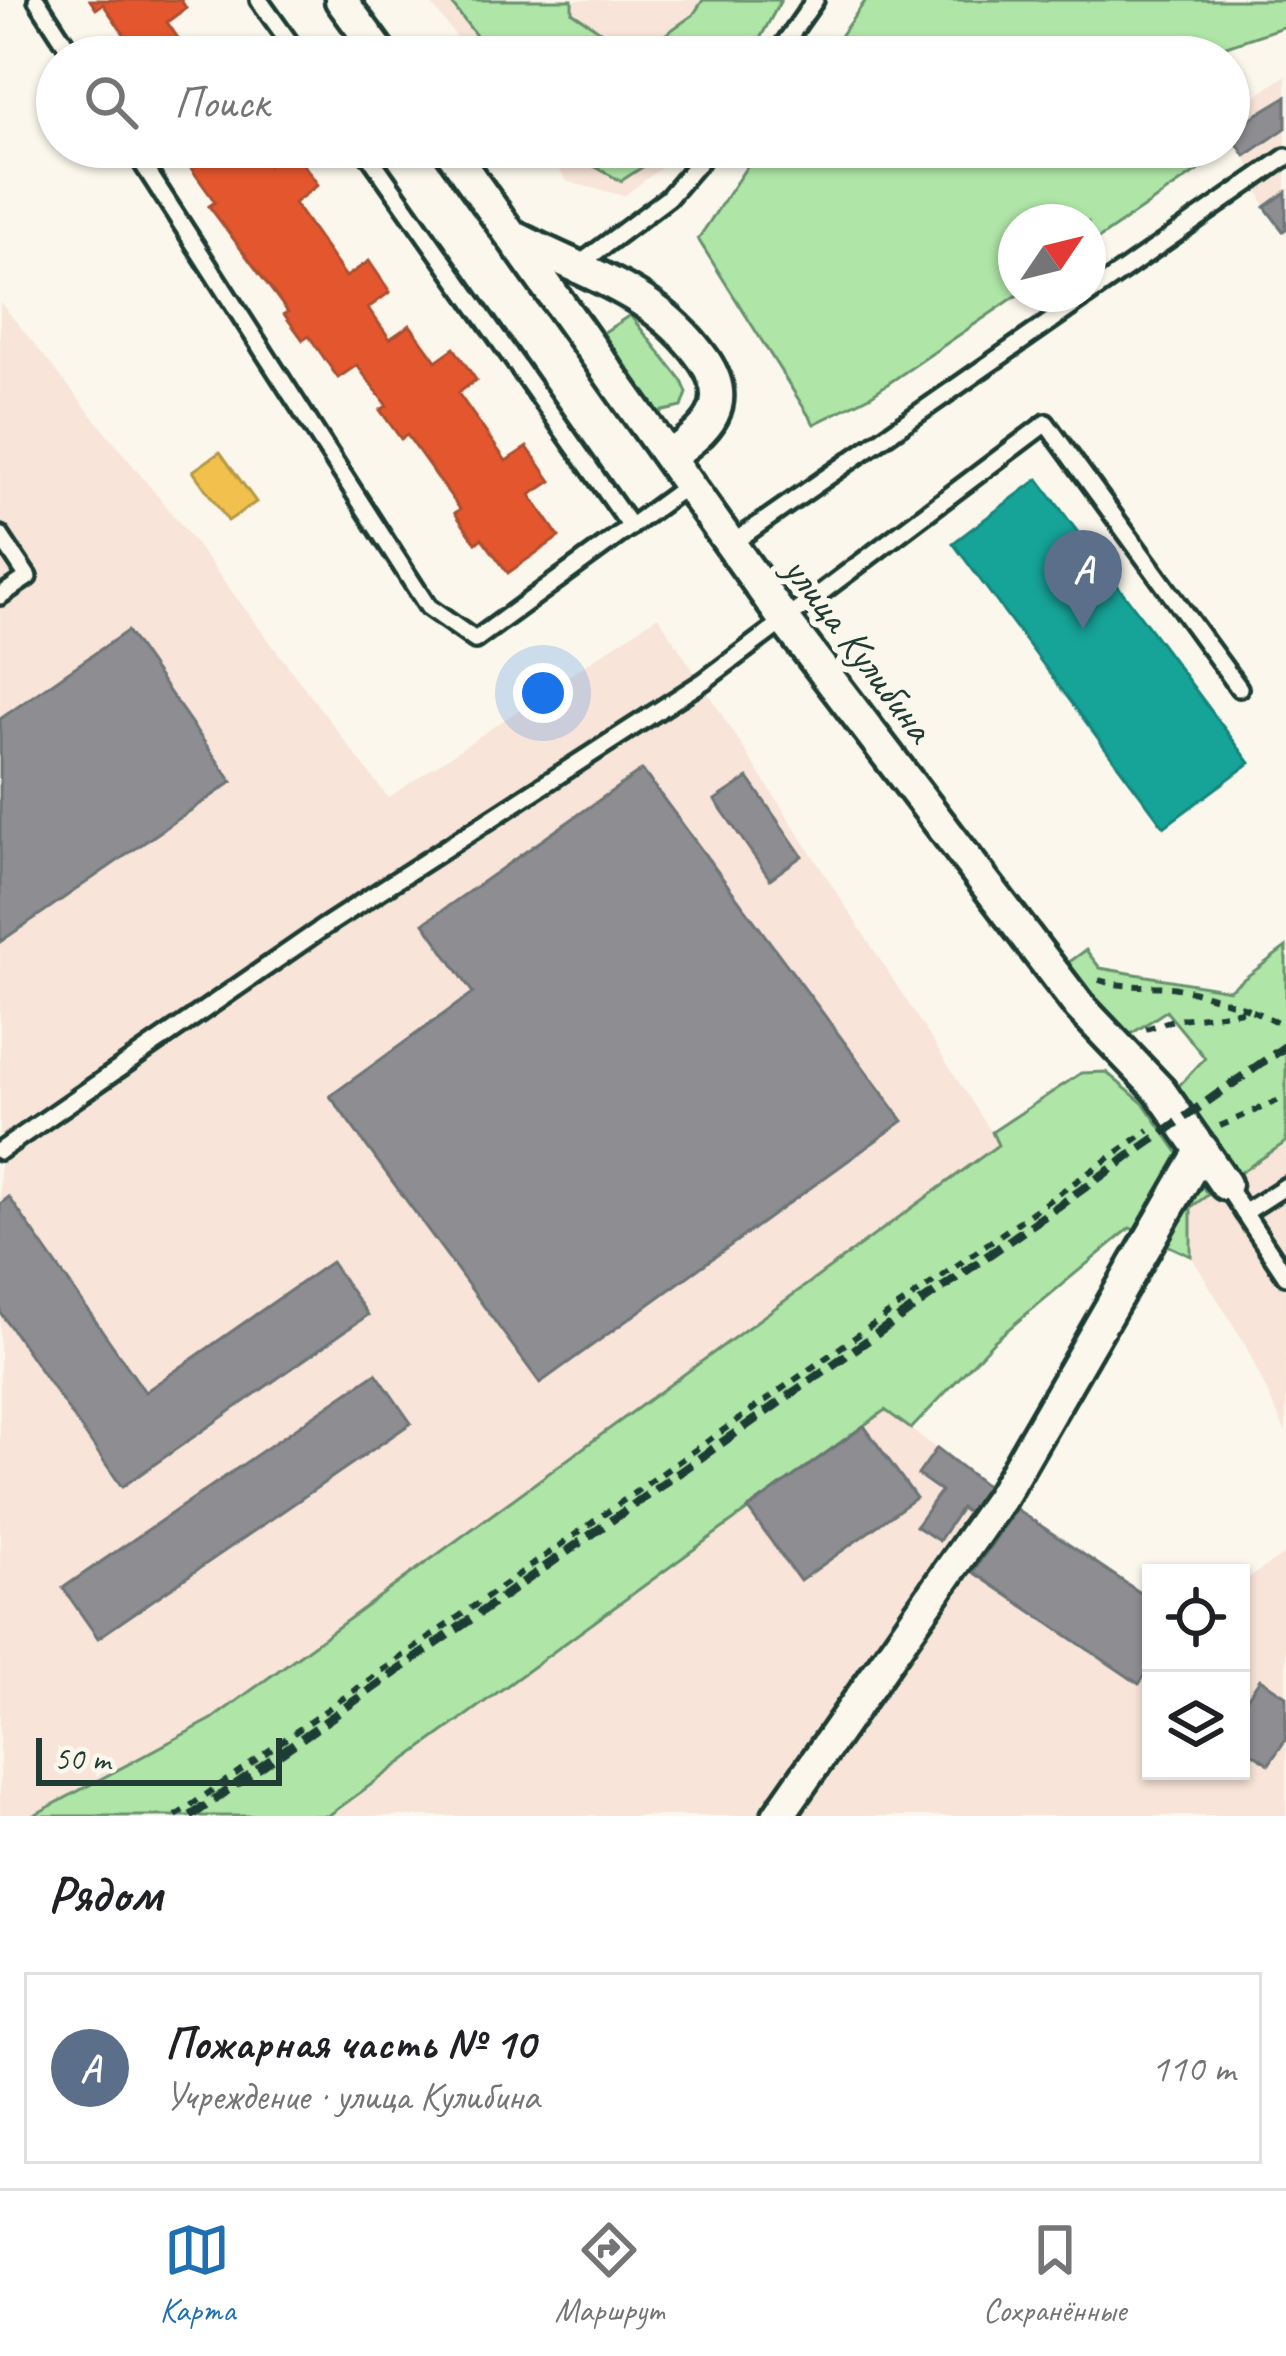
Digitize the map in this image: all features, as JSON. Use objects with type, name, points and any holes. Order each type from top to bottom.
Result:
[{"type":"street","points":[[341,0],[368,36]]},
{"type":"street","name":"улица Кулибина","points":[[463,168],[784,618],[1049,968],[1096,1028],[1181,1120],[1225,1184]]},
{"type":"street","points":[[514,237],[658,306],[688,338],[718,384],[715,417],[669,456]]},
{"type":"street","points":[[778,1816],[1001,1497],[1202,1149]]},
{"type":"lane","points":[[37,0],[60,36]]},
{"type":"lane","points":[[259,0],[285,36]]},
{"type":"lane","points":[[790,36],[815,0]]},
{"type":"lane","points":[[730,544],[1286,157]]},
{"type":"lane","points":[[146,168],[428,607],[444,623],[475,640],[689,484]]},
{"type":"lane","points":[[378,168],[631,527]]},
{"type":"lane","points":[[574,268],[668,198],[694,168]]},
{"type":"lane","points":[[0,1151],[324,927],[704,681],[1046,423],[1239,688]]},
{"type":"lane","points":[[0,536],[28,577],[0,596]]},
{"type":"lane","points":[[1225,1184],[1286,1276]]},
{"type":"lane","points":[[1244,1213],[1286,1186]]},
{"type":"path","points":[[1049,968],[1120,987],[1174,986],[1201,999],[1216,997],[1286,1026]]},
{"type":"path","points":[[1096,1028],[1147,1029],[1172,1020],[1251,1010]]},
{"type":"path","points":[[176,1816],[1158,1124],[1181,1120],[1225,1126],[1286,1097]]},
{"type":"shaded area","points":[[428,0],[763,0],[742,36],[456,36]]},
{"type":"shaded area","points":[[1286,75],[1286,235],[1265,207],[1250,168],[1250,100]]},
{"type":"shaded area","points":[[558,168],[661,168],[624,196],[568,182]]},
{"type":"shaded area","points":[[0,302],[182,526],[388,798],[658,616],[999,1144],[212,1719],[32,1816],[0,1816]]},
{"type":"shaded area","points":[[1286,1142],[1286,1433],[1244,1342],[1191,1256],[1191,1207]]},
{"type":"shaded area","points":[[886,1410],[1016,1509],[1142,1594],[1142,1780],[1250,1780],[1250,1577],[1286,1553],[1286,1816],[328,1816]]},
{"type":"green space","points":[[449,0],[572,0],[572,12],[608,36],[476,36]]},
{"type":"green space","points":[[703,0],[781,0],[761,36],[663,36],[693,15]]},
{"type":"green space","points":[[866,0],[1286,0],[1286,26],[1250,38],[840,36]]},
{"type":"green space","points":[[597,168],[641,168],[621,181]]},
{"type":"green space","points":[[746,168],[1202,168],[1106,234],[1106,204],[998,204],[998,308],[870,396],[814,424],[698,239]]},
{"type":"green space","points":[[630,315],[682,381],[687,393],[682,407],[659,412],[603,333]]},
{"type":"green space","points":[[1286,947],[1286,1142],[1237,1175],[1174,1091],[1205,1058],[1166,1011],[1125,1038],[1065,976],[1065,965],[1086,950],[1100,968],[1229,990]]},
{"type":"green space","points":[[1106,1072],[1144,1104],[1208,1195],[1191,1207],[1191,1256],[1130,1228],[994,1341],[911,1429],[885,1410],[328,1816],[32,1816],[212,1719],[998,1145],[992,1132],[1081,1073]]},
{"type":"building: Жильё","points":[[220,452],[256,502],[228,521],[193,471]]},
{"type":"building: Торговля","points":[[90,0],[181,0],[186,8],[167,22],[177,36],[125,36],[103,4],[96,9]]},
{"type":"building: Торговля","points":[[191,168],[306,168],[318,185],[294,203],[346,277],[369,261],[390,292],[368,308],[390,339],[410,325],[436,361],[454,348],[476,380],[458,393],[506,461],[527,447],[551,481],[530,495],[559,537],[508,573],[482,538],[476,543],[455,513],[460,509],[407,435],[401,439],[380,410],[387,406],[357,365],[338,378],[309,336],[303,340],[284,314],[288,312],[209,206],[215,202]]},
{"type":"building: Учреждения","points":[[1038,479],[1250,763],[1164,827],[953,543]]},
{"type":"building: Промзона","points":[[1286,97],[1286,128],[1250,153],[1250,118]]},
{"type":"building: Промзона","points":[[1286,192],[1286,229],[1283,231],[1265,207]]},
{"type":"building: Промзона","points":[[127,631],[232,782],[0,942],[0,719]]},
{"type":"building: Промзона","points":[[642,770],[903,1121],[540,1383],[330,1096],[473,993],[424,923]]},
{"type":"building: Промзона","points":[[748,778],[802,856],[770,879],[715,800]]},
{"type":"building: Промзона","points":[[9,1197],[145,1392],[331,1262],[368,1315],[122,1487],[0,1312],[0,1204]]},
{"type":"building: Промзона","points":[[376,1373],[411,1423],[98,1638],[63,1588]]},
{"type":"building: Промзона","points":[[864,1426],[916,1498],[800,1581],[748,1509]]},
{"type":"building: Промзона","points":[[937,1448],[990,1489],[972,1516],[961,1508],[939,1541],[916,1526],[941,1491],[918,1475]]},
{"type":"building: Промзона","points":[[1016,1509],[1142,1594],[1142,1680],[1139,1684],[973,1572]]},
{"type":"building: Промзона","points":[[1260,1679],[1286,1696],[1286,1739],[1269,1764],[1250,1751],[1250,1694]]},
{"type":"railway","points":[[191,1816],[1286,1046]]},
{"type":"place","name":"Пожарная часть № 10","points":[[1083,629]]}]
